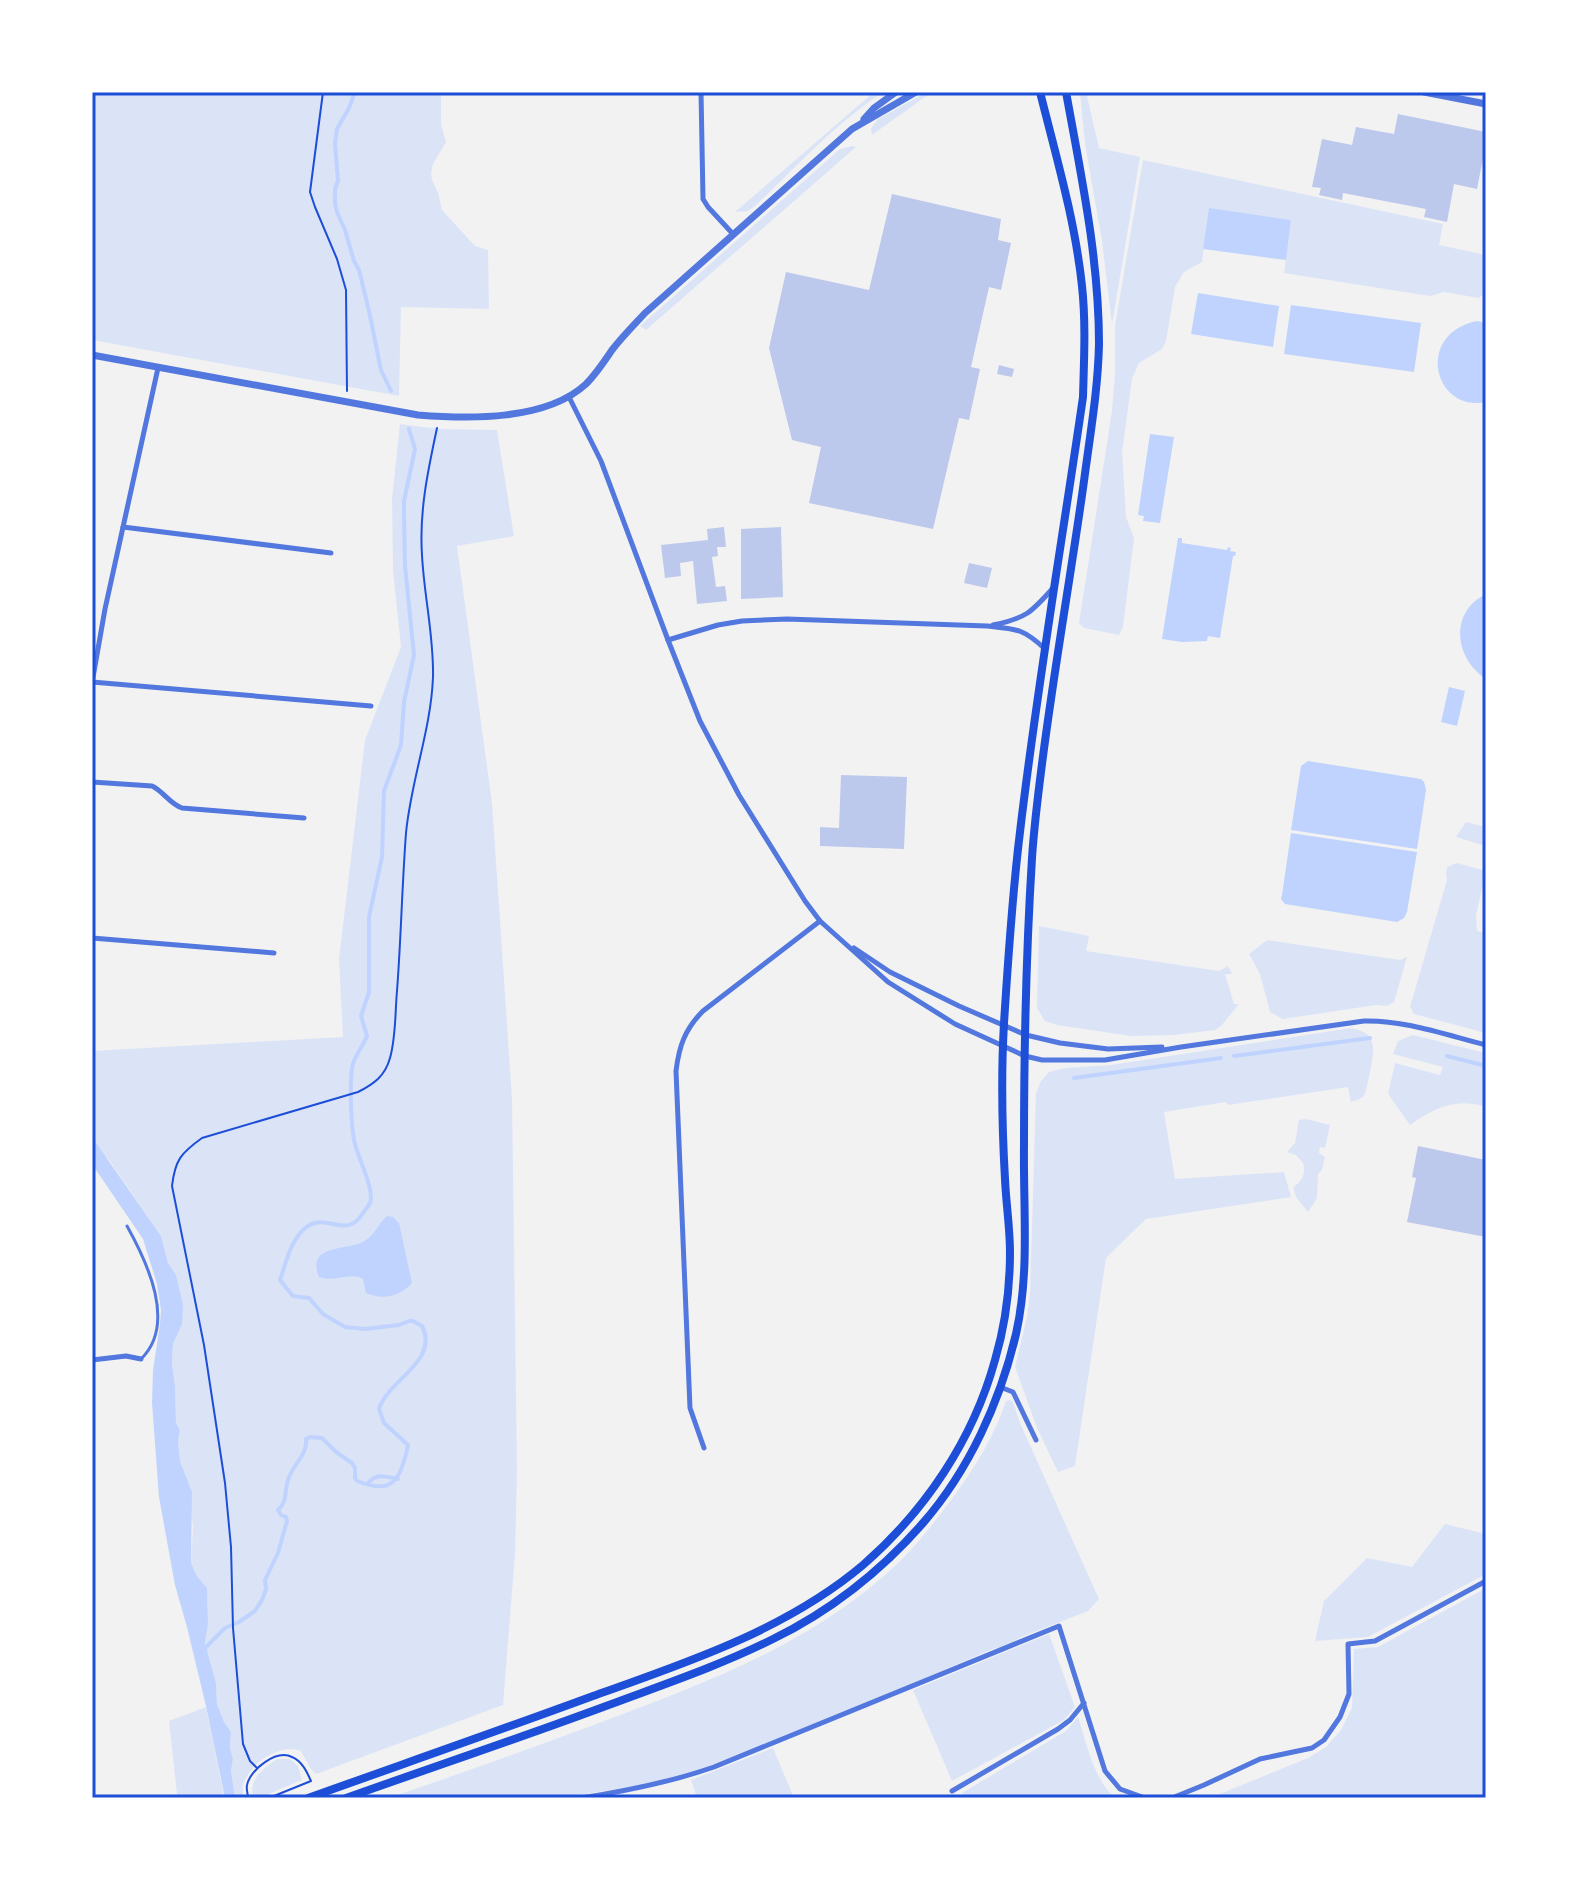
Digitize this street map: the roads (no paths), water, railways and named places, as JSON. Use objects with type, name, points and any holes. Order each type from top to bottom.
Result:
[{"type":"main road","points":[[308,1798],[682,1664],[767,1627],[815,1599],[862,1565],[911,1517],[934,1487],[972,1422],[996,1358],[1008,1294],[1010,1251],[1002,1098],[1012,906],[1019,835],[1083,397],[1085,345],[1082,286],[1071,216],[1040,92]]},
{"type":"main road","points":[[346,1798],[686,1676],[775,1639],[824,1610],[871,1576],[923,1523],[967,1460],[987,1419],[1016,1333],[1023,1282],[1025,1056],[1033,836],[1095,402],[1099,346],[1097,286],[1089,217],[1066,92]]},
{"type":"street","points":[[701,92],[703,199],[733,234]]},
{"type":"street","points":[[92,355],[346,403],[440,417],[523,412],[569,397],[587,383],[645,313],[874,108],[896,92]]},
{"type":"street","points":[[861,122],[916,92]]},
{"type":"street","points":[[1424,92],[1486,104]]},
{"type":"street","points":[[158,368],[92,683],[371,706]]},
{"type":"street","points":[[569,397],[601,461],[700,721],[739,795],[820,921],[888,982],[955,1024],[1025,1056],[1042,1060],[1105,1060],[1373,1021],[1409,1026],[1486,1045]]},
{"type":"street","points":[[123,527],[331,553]]},
{"type":"street","points":[[987,626],[1028,614],[1054,587]]},
{"type":"street","points":[[668,640],[718,625],[787,619],[987,626],[1025,632],[1045,649]]},
{"type":"street","points":[[92,782],[152,786],[175,806],[182,808],[304,818]]},
{"type":"street","points":[[704,1448],[690,1408],[676,1084],[679,1052],[691,1023],[703,1011],[820,921]]},
{"type":"street","points":[[836,936],[890,972],[1026,1035],[1108,1049],[1181,1047]]},
{"type":"street","points":[[92,938],[274,953]]},
{"type":"street","points":[[92,1360],[126,1356],[141,1359]]},
{"type":"street","points":[[1000,1387],[1013,1392],[1036,1440]]},
{"type":"street","points":[[1172,1798],[1260,1759],[1312,1748],[1324,1740],[1340,1717],[1349,1694],[1348,1644],[1375,1641],[1486,1581]]},
{"type":"street","points":[[581,1798],[645,1787],[714,1767],[1059,1626],[1107,1775],[1120,1789],[1145,1798]]},
{"type":"street","points":[[952,1791],[1058,1729],[1084,1703]]},
{"type":"lane","points":[[127,1226],[149,1269],[157,1307],[152,1346],[141,1359]]},
{"type":"water","points":[[1209,208],[1291,220],[1286,260],[1203,249]]},
{"type":"water","points":[[1198,293],[1279,306],[1273,347],[1191,334]]},
{"type":"water","points":[[1291,305],[1421,323],[1414,372],[1284,354]]},
{"type":"water","points":[[1477,321],[1486,323],[1486,402],[1468,402],[1454,396],[1444,385],[1438,370],[1438,355],[1445,341],[1457,329]]},
{"type":"water","points":[[1150,434],[1174,437],[1160,523],[1143,521],[1144,516],[1138,515]]},
{"type":"water","points":[[1178,538],[1182,538],[1182,543],[1227,550],[1228,547],[1236,552],[1220,638],[1208,636],[1207,641],[1182,642],[1162,639]]},
{"type":"water","points":[[1486,594],[1486,679],[1467,659],[1460,635],[1466,612]]},
{"type":"water","points":[[1449,687],[1465,691],[1457,726],[1441,722]]},
{"type":"water","points":[[1308,761],[1421,779],[1426,790],[1417,849],[1291,830],[1301,766]]},
{"type":"water","points":[[1291,833],[1417,852],[1404,918],[1397,922],[1285,904],[1281,899]]},
{"type":"water","points":[[92,1137],[161,1236],[168,1263],[176,1275],[183,1305],[182,1324],[173,1344],[172,1363],[176,1423],[180,1430],[180,1461],[192,1492],[191,1563],[207,1588],[205,1643],[216,1683],[217,1704],[231,1732],[235,1798],[225,1798],[206,1706],[175,1585],[159,1497],[152,1403],[161,1310],[157,1284],[143,1239],[92,1164]]},
{"type":"water","points":[[387,1216],[399,1223],[412,1283],[407,1288],[390,1296],[378,1296],[366,1293],[363,1279],[358,1277],[319,1277],[316,1266],[318,1258],[331,1250],[366,1240]]},
{"type":"waterway","points":[[355,92],[337,129],[335,204],[359,270],[381,370],[391,391]]},
{"type":"waterway","points":[[203,1650],[225,1628],[255,1611],[262,1600],[265,1580],[278,1553],[287,1521],[278,1510],[285,1500],[290,1475],[305,1450],[306,1439],[322,1438],[352,1463],[357,1481],[373,1486],[386,1486],[396,1479],[408,1448],[384,1423],[379,1409],[424,1350],[426,1338],[422,1326],[409,1321],[365,1329],[345,1327],[323,1314],[309,1298],[293,1296],[280,1280],[290,1251],[302,1231],[315,1223],[350,1225],[357,1221],[371,1197],[354,1137],[351,1080],[354,1060],[367,1036],[361,1016],[369,992],[369,917],[382,857],[384,791],[401,745],[404,702],[414,655],[405,566],[404,501],[415,449],[409,429]]},
{"type":"waterway","points":[[1234,1056],[1370,1038]]},
{"type":"waterway","points":[[1447,1056],[1486,1066]]},
{"type":"waterway","points":[[1074,1078],[1221,1058]]},
{"type":"waterway","points":[[368,1483],[379,1476],[398,1479]]}]
